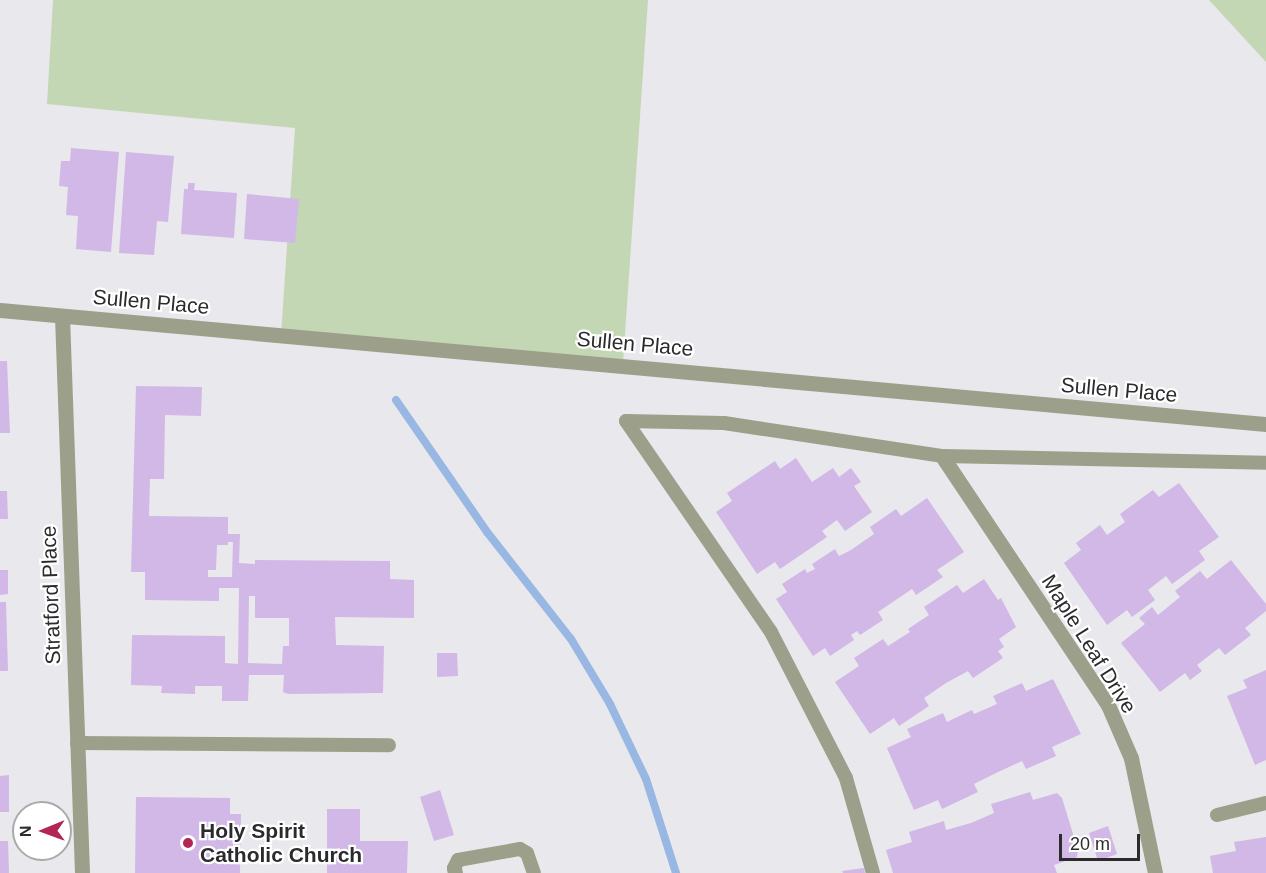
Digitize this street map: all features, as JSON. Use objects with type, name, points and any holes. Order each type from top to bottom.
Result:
[{"type":"street","name":"Sullen Place","points":[[0,310],[683,369],[1266,424]]},
{"type":"street","name":"Stratford Place","points":[[62,316],[82,873]]},
{"type":"street","name":"Maple Leaf Drive","points":[[942,456],[1108,705],[1131,758],[1155,873]]},
{"type":"lane","points":[[873,873],[846,778],[771,632],[626,421],[724,423],[942,456],[1266,463]]},
{"type":"lane","points":[[77,742],[389,745]]},
{"type":"lane","points":[[1217,815],[1266,803]]},
{"type":"lane","points":[[454,871],[458,860],[520,849],[528,853],[534,873]]},
{"type":"green space","points":[[53,0],[648,0],[623,363],[281,335],[295,128],[47,104]]},
{"type":"green space","points":[[1209,0],[1266,0],[1266,62]]},
{"type":"building","points":[[71,148],[119,152],[111,252],[76,249],[78,216],[66,215],[68,187],[59,186],[61,161],[70,161]]},
{"type":"building","points":[[126,152],[174,156],[168,222],[157,221],[154,255],[119,253]]},
{"type":"building","points":[[188,183],[195,183],[194,190],[237,193],[234,238],[181,234],[184,189],[188,189]]},
{"type":"building","points":[[247,194],[299,199],[295,243],[244,239]]},
{"type":"building","points":[[0,361],[7,361],[10,433],[0,433]]},
{"type":"building","points":[[136,386],[202,387],[201,416],[165,415],[164,479],[150,479],[149,516],[228,517],[228,534],[240,534],[239,563],[255,564],[255,560],[390,561],[390,579],[414,580],[414,618],[335,617],[336,645],[384,646],[383,693],[288,694],[283,692],[284,675],[249,675],[248,701],[222,701],[222,686],[195,686],[195,694],[161,693],[162,686],[131,685],[132,635],[225,636],[225,663],[238,664],[239,588],[219,588],[219,601],[145,600],[145,572],[131,572]],"holes":[[[228,542],[233,542],[232,577],[208,577],[208,570],[216,570],[217,545],[228,545]],[[249,596],[255,596],[255,618],[289,618],[289,646],[283,646],[282,664],[248,663]]]},
{"type":"building","points":[[796,458],[812,482],[833,468],[839,477],[851,468],[861,482],[854,486],[872,512],[845,531],[837,520],[822,531],[827,537],[780,569],[775,562],[757,574],[716,512],[732,501],[727,493],[775,461],[780,469]]},
{"type":"building","points":[[1179,483],[1219,537],[1199,551],[1205,560],[1172,584],[1166,576],[1148,590],[1155,600],[1132,617],[1127,610],[1107,625],[1064,563],[1081,550],[1076,543],[1100,525],[1107,535],[1125,522],[1120,514],[1153,490],[1159,497]]},
{"type":"building","points":[[0,491],[7,491],[8,519],[0,519]]},
{"type":"building","points":[[927,498],[964,552],[937,570],[943,577],[916,595],[912,589],[878,612],[883,620],[860,635],[857,631],[851,635],[854,640],[830,656],[825,648],[813,656],[776,599],[787,592],[782,584],[805,569],[807,573],[815,569],[812,564],[835,549],[839,556],[851,550],[874,534],[870,527],[896,509],[901,516]]},
{"type":"building","points":[[1231,560],[1266,604],[1266,611],[1245,628],[1251,635],[1225,655],[1219,648],[1197,665],[1202,671],[1190,680],[1185,673],[1160,692],[1121,643],[1145,624],[1139,618],[1152,607],[1158,615],[1180,597],[1175,591],[1200,571],[1207,579]]},
{"type":"building","points":[[0,570],[8,570],[8,594],[0,595]]},
{"type":"building","points":[[984,579],[998,600],[1001,598],[1016,627],[999,639],[1004,647],[998,651],[1003,658],[973,678],[968,671],[946,683],[924,698],[929,706],[899,726],[894,718],[870,734],[835,682],[859,666],[854,658],[883,639],[888,646],[910,632],[908,629],[929,615],[924,607],[957,585],[963,593]]},
{"type":"building","points":[[0,602],[6,602],[8,671],[0,671]]},
{"type":"building","points":[[437,653],[457,653],[458,676],[437,677]]},
{"type":"building","points":[[1266,670],[1266,760],[1255,765],[1227,696],[1247,688],[1243,680]]},
{"type":"building","points":[[1053,679],[1081,734],[1052,747],[1056,756],[1026,769],[1022,761],[996,773],[974,784],[978,792],[942,809],[938,800],[914,810],[887,748],[911,737],[907,729],[943,713],[947,722],[972,710],[974,714],[997,704],[993,696],[1022,683],[1026,691]]},
{"type":"building","points":[[9,775],[9,812],[0,812],[0,776]]},
{"type":"building","points":[[440,790],[454,835],[434,841],[420,797]]},
{"type":"building","points":[[1030,792],[1033,800],[1057,793],[1062,798],[1078,850],[1077,857],[1054,865],[1057,873],[893,873],[886,850],[912,842],[909,832],[944,821],[946,830],[971,823],[994,813],[991,804]]},
{"type":"building","name":"Holy Spirit Catholic Church","points":[[136,797],[230,798],[230,814],[241,814],[240,873],[135,873]]},
{"type":"building","points":[[327,809],[360,809],[360,841],[408,841],[407,873],[327,873]]},
{"type":"building","points":[[1108,826],[1117,854],[1098,861],[1089,833]]},
{"type":"building","points":[[1266,837],[1266,873],[1213,873],[1210,856],[1236,851],[1234,842]]},
{"type":"building","points":[[0,841],[8,841],[9,873],[0,873]]},
{"type":"building","points":[[864,868],[865,873],[843,873],[842,871]]},
{"type":"waterway","points":[[396,400],[487,532],[571,639],[610,704],[646,779],[676,873]]},
{"type":"place","name":"Holy Spirit Catholic Church","points":[[188,843]]}]
